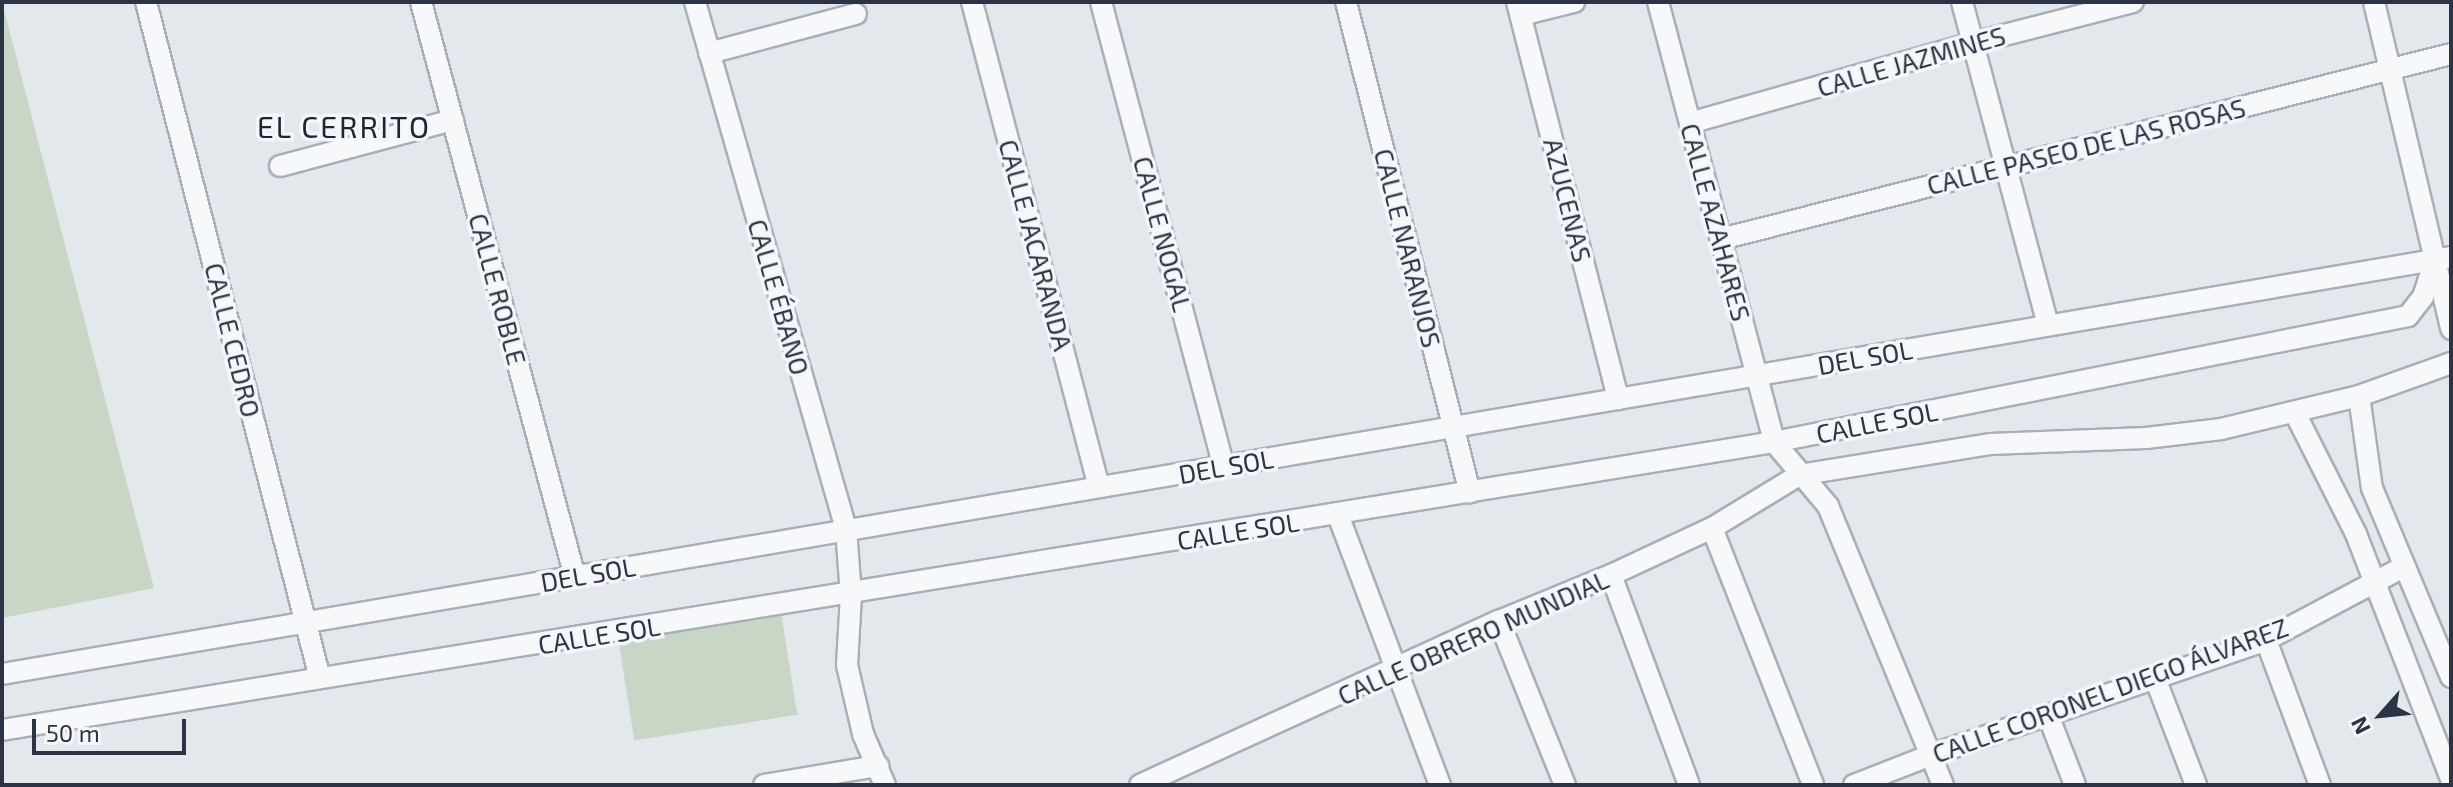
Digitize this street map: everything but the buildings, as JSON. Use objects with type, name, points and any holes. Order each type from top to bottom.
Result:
[{"type":"street","name":"CALLE CEDRO","points":[[146,2],[320,678]]},
{"type":"street","name":"CALLE ROBLE","points":[[421,2],[575,577]]},
{"type":"street","name":"CALLE ÉBANO","points":[[695,2],[846,529],[851,595],[847,665],[853,700],[881,776]]},
{"type":"street","name":"CALLE JACARANDA","points":[[972,2],[1099,487]]},
{"type":"street","name":"CALLE NOGAL","points":[[1101,2],[1224,466]]},
{"type":"street","name":"CALLE NARANJOS","points":[[1346,2],[1470,493]]},
{"type":"street","points":[[1519,9],[1574,2]]},
{"type":"street","name":"CALLE AZAHARES","points":[[1658,2],[1774,442]]},
{"type":"street","points":[[1962,2],[2048,325]]},
{"type":"street","name":"CALLE JAZMINES","points":[[1690,123],[1973,43],[2133,2]]},
{"type":"street","points":[[2374,2],[2443,259],[2451,329]]},
{"type":"street","name":"AZUCENAS","points":[[1519,9],[1618,399]]},
{"type":"street","points":[[709,53],[856,14]]},
{"type":"street","name":"CALLE PASEO DE LAS ROSAS","points":[[1721,239],[2451,54]]},
{"type":"street","points":[[280,166],[453,120]]},
{"type":"street","name":"DEL SOL","points":[[2,674],[2443,259]]},
{"type":"street","name":"CALLE SOL","points":[[2,730],[851,595],[1774,442],[2408,316],[2423,297],[2443,259]]},
{"type":"street","points":[[1799,475],[1990,444],[2146,438],[2221,429],[2359,396],[2451,363]]},
{"type":"street","points":[[2359,396],[2372,488],[2451,677]]},
{"type":"street","points":[[2295,413],[2356,534],[2451,779]]},
{"type":"street","points":[[1774,442],[1828,506],[1943,785]]},
{"type":"street","name":"CALLE OBRERO MUNDIAL","points":[[1140,785],[1162,781],[1499,621],[1611,575],[1712,528],[1799,475]]},
{"type":"street","points":[[2356,534],[2372,488]]},
{"type":"street","points":[[1338,515],[1394,672],[1440,785]]},
{"type":"street","points":[[1712,528],[1813,785]]},
{"type":"street","name":"CALLE CORONEL DIEGO ÁLVAREZ","points":[[1854,785],[1931,755],[2266,640],[2405,566]]},
{"type":"street","points":[[1611,575],[1689,785]]},
{"type":"street","points":[[1499,621],[1565,785]]},
{"type":"street","points":[[2266,640],[2320,785]]},
{"type":"street","points":[[2155,678],[2196,785]]},
{"type":"street","points":[[2048,715],[2075,785]]},
{"type":"street","points":[[764,785],[881,776]]},
{"type":"green space","points":[[2,2],[154,588],[2,618]]},
{"type":"green space","points":[[781,612],[797,715],[634,741],[618,638]]},
{"type":"district","name":"EL CERRITO","points":[[344,126]]}]
